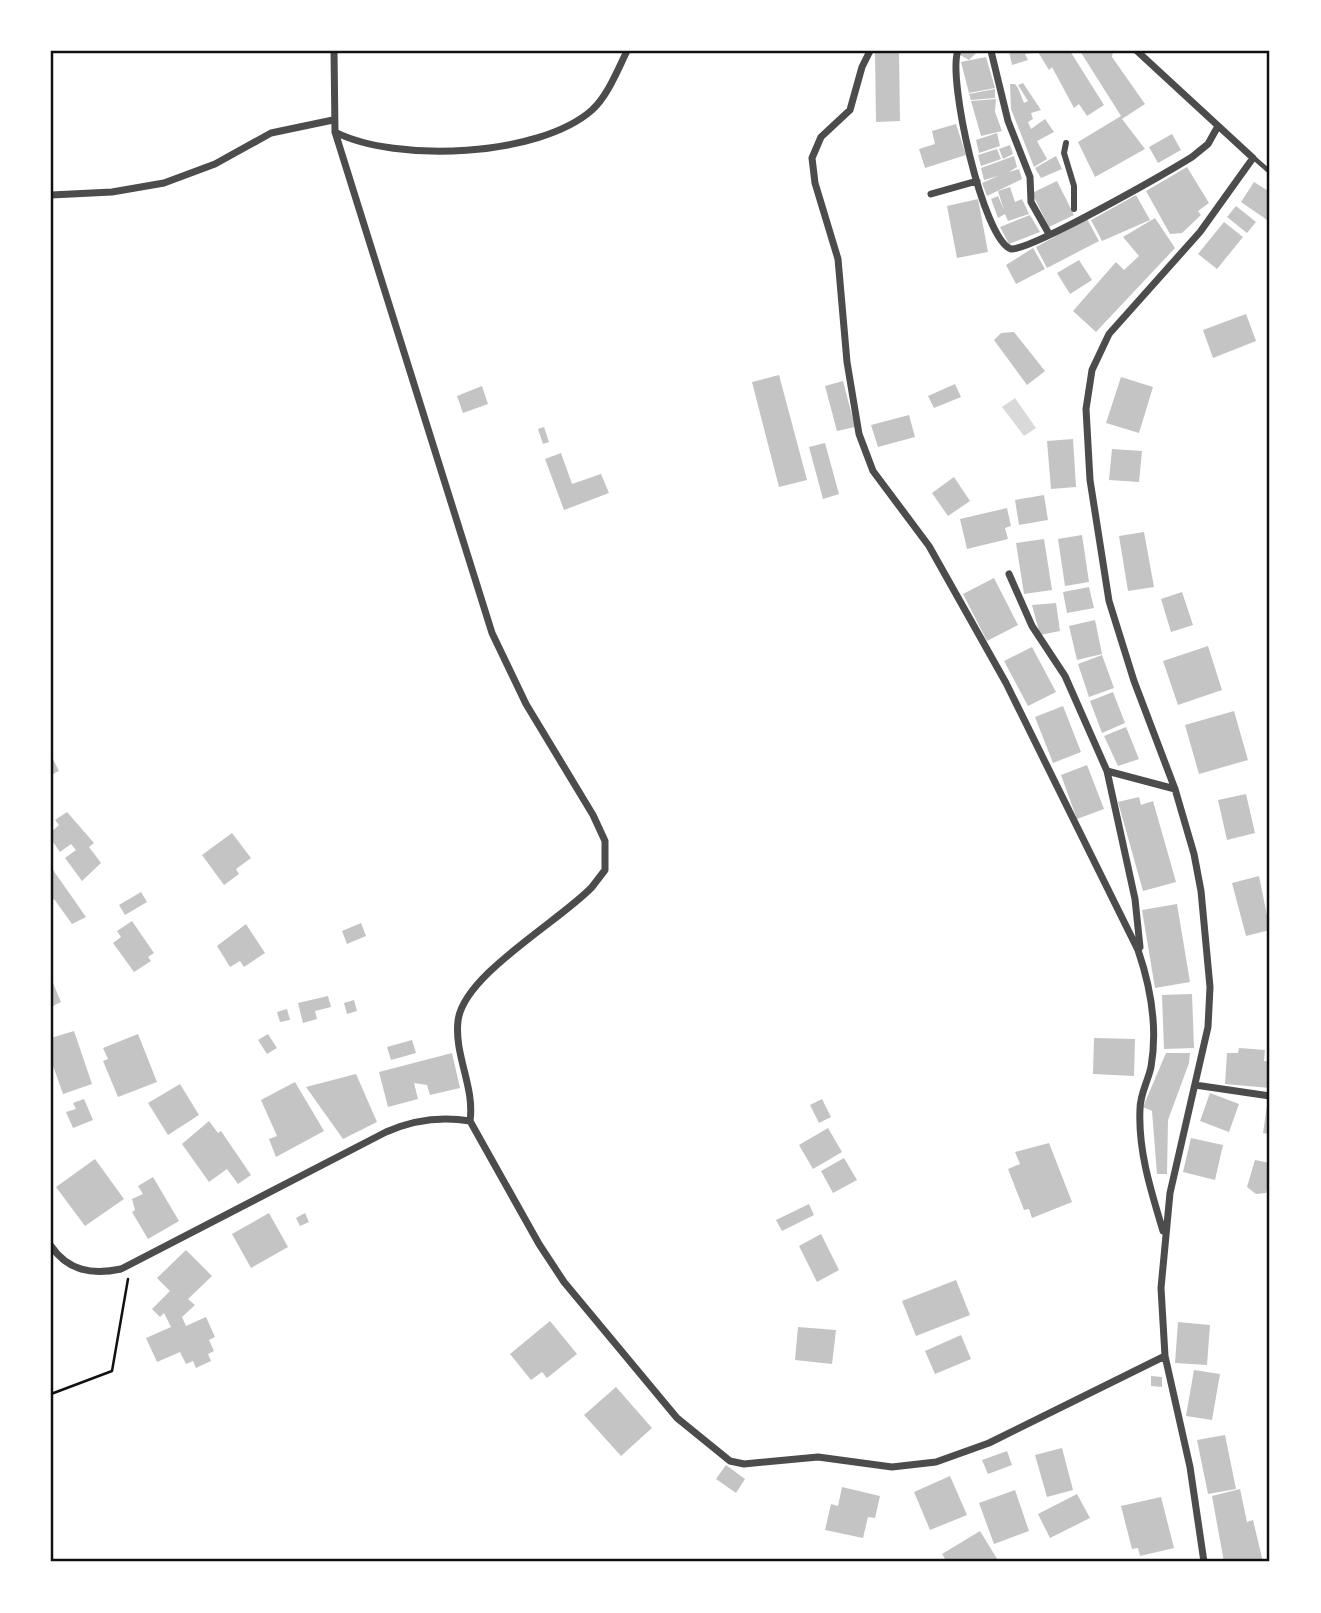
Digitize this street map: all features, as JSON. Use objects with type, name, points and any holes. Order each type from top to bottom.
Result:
[{"type":"street","points":[[334,51],[335,132],[481,603],[516,684],[593,815],[606,847],[605,870],[592,887],[485,976],[464,1002],[458,1015],[457,1035],[470,1097],[470,1121],[539,1244],[564,1282],[677,1418],[730,1461],[744,1464],[818,1457],[892,1467],[936,1462],[989,1443],[1165,1356]]},
{"type":"street","points":[[335,132],[370,146],[420,151],[479,148],[536,137],[568,126],[597,105],[626,51]]},
{"type":"street","points":[[870,51],[862,67],[850,110],[817,142],[812,158],[815,183],[838,259],[847,362],[859,434],[873,471],[929,546],[1018,705],[1141,958]]},
{"type":"street","points":[[958,51],[955,75],[977,181],[994,232],[1006,247],[1017,249],[1049,234],[1192,157],[1208,144],[1218,126]]},
{"type":"street","points":[[991,51],[1008,121],[1030,177],[1031,202],[1049,234]]},
{"type":"street","points":[[1137,51],[1253,158],[1200,232],[1115,324],[1096,359],[1087,399],[1088,456],[1104,583],[1125,654],[1175,789],[1200,881],[1210,987],[1207,1039],[1172,1181],[1164,1237],[1161,1288],[1165,1356],[1190,1466],[1204,1562]]},
{"type":"street","points":[[51,195],[112,192],[164,183],[215,164],[271,133],[333,120]]},
{"type":"street","points":[[1066,143],[1064,153],[1074,186],[1074,209]]},
{"type":"street","points":[[931,194],[977,181]]},
{"type":"street","points":[[1009,574],[1032,626],[1065,676],[1107,771],[1135,898],[1141,958],[1149,988],[1154,1031],[1150,1070],[1140,1108],[1141,1139],[1164,1237]]},
{"type":"street","points":[[1107,771],[1175,789]]},
{"type":"street","points":[[1195,1085],[1270,1096]]},
{"type":"street","points":[[51,1246],[60,1259],[77,1269],[106,1272],[130,1266],[284,1182],[399,1126],[440,1118],[470,1121]]},
{"type":"lane","points":[[1253,158],[1270,172]]},
{"type":"path","points":[[51,1394],[112,1371],[130,1266]]},
{"type":"shaded area","points":[[1015,398],[1036,428],[1024,436],[1002,407]]},
{"type":"building","points":[[875,51],[899,51],[900,121],[876,122]]},
{"type":"building","points":[[963,51],[978,51],[969,60],[960,55]]},
{"type":"building","points":[[1009,51],[1070,51],[1104,105],[1087,116],[1079,104],[1074,108],[1052,67],[1049,70],[1038,52],[1025,54],[1028,60],[1012,65]]},
{"type":"building","points":[[1080,51],[1113,51],[1112,57],[1145,104],[1122,119],[1145,149],[1095,177],[1078,142],[1121,116]]},
{"type":"building","points":[[986,57],[995,88],[969,93],[961,62]]},
{"type":"building","points":[[1023,83],[1041,110],[1031,113],[1033,119],[1028,122],[1031,129],[1045,119],[1054,132],[1037,141],[1047,159],[1034,167],[1011,109],[1010,84],[1015,84],[1018,88],[1024,103],[1028,101],[1018,85]]},
{"type":"building","points":[[995,89],[995,98],[971,100],[969,94]]},
{"type":"building","points":[[996,99],[995,112],[1002,131],[981,136],[971,101]]},
{"type":"building","points":[[956,124],[966,155],[925,168],[919,149],[935,144],[932,131]]},
{"type":"building","points":[[997,133],[1000,146],[979,153],[976,140]]},
{"type":"building","points":[[1172,134],[1181,150],[1158,163],[1149,147]]},
{"type":"building","points":[[1010,145],[1013,154],[1003,159],[999,149]]},
{"type":"building","points":[[997,149],[1001,159],[981,166],[978,155]]},
{"type":"building","points":[[1014,156],[1017,167],[1009,172],[1019,169],[1022,179],[987,196],[982,183],[998,176],[984,180],[981,168]]},
{"type":"building","points":[[1056,156],[1062,169],[1041,178],[1035,168]]},
{"type":"building","points":[[1187,167],[1209,203],[1198,211],[1201,215],[1182,233],[1170,234],[1146,191]]},
{"type":"building","points":[[1057,181],[1074,215],[1049,227],[1032,193]]},
{"type":"building","points":[[1254,182],[1270,192],[1270,222],[1241,202]]},
{"type":"building","points":[[1010,187],[1015,202],[1022,199],[1029,214],[1008,221],[1005,214],[998,218],[991,199],[998,196],[1004,210],[998,191]]},
{"type":"building","points":[[1136,195],[1150,220],[1102,241],[1091,220]]},
{"type":"building","points":[[978,199],[988,252],[957,258],[947,206]]},
{"type":"building","points":[[1236,206],[1256,222],[1247,233],[1227,217]]},
{"type":"building","points":[[1030,215],[1040,232],[1009,244],[1000,227]]},
{"type":"building","points":[[1155,218],[1175,248],[1096,332],[1073,311],[1116,262],[1124,270],[1139,256],[1123,237]]},
{"type":"building","points":[[1087,219],[1099,241],[1047,268],[1036,247]]},
{"type":"building","points":[[1224,222],[1243,237],[1217,269],[1198,254]]},
{"type":"building","points":[[1033,248],[1045,269],[1016,284],[1006,265]]},
{"type":"building","points":[[1079,260],[1092,280],[1070,294],[1057,273]]},
{"type":"building","points":[[1246,314],[1256,341],[1213,358],[1203,330]]},
{"type":"building","points":[[1014,332],[1045,371],[1027,385],[994,340],[1001,333]]},
{"type":"building","points":[[779,375],[807,480],[779,487],[752,382]]},
{"type":"building","points":[[1121,377],[1153,387],[1139,433],[1106,423]]},
{"type":"building","points":[[843,381],[855,427],[837,431],[825,386]]},
{"type":"building","points":[[955,384],[961,397],[934,408],[928,396]]},
{"type":"building","points":[[482,386],[488,404],[463,413],[457,396]]},
{"type":"building","points":[[909,415],[915,437],[878,447],[871,425]]},
{"type":"building","points":[[544,427],[549,442],[543,444],[538,429]]},
{"type":"building","points":[[1073,439],[1076,487],[1051,489],[1047,441]]},
{"type":"building","points":[[825,443],[839,494],[823,499],[809,447]]},
{"type":"building","points":[[1112,449],[1142,451],[1139,482],[1109,480]]},
{"type":"building","points":[[561,453],[572,484],[601,474],[609,493],[564,510],[545,459]]},
{"type":"building","points":[[954,477],[970,501],[948,516],[932,493]]},
{"type":"building","points":[[1044,495],[1048,520],[1019,525],[1015,500]]},
{"type":"building","points":[[1007,508],[1011,526],[1005,528],[1008,539],[967,549],[960,519]]},
{"type":"building","points":[[1144,532],[1154,587],[1128,591],[1119,536]]},
{"type":"building","points":[[1082,535],[1089,582],[1065,586],[1058,539]]},
{"type":"building","points":[[1044,539],[1052,590],[1024,594],[1016,543]]},
{"type":"building","points":[[994,578],[1018,625],[987,641],[963,594]]},
{"type":"building","points":[[1089,587],[1094,608],[1067,613],[1063,592]]},
{"type":"building","points":[[1182,592],[1193,625],[1171,632],[1161,599]]},
{"type":"building","points":[[1056,603],[1060,631],[1040,635],[1032,605]]},
{"type":"building","points":[[1095,620],[1102,654],[1077,660],[1069,626]]},
{"type":"building","points":[[1208,646],[1222,690],[1178,705],[1163,661]]},
{"type":"building","points":[[1032,647],[1056,692],[1028,706],[1004,661]]},
{"type":"building","points":[[1102,655],[1114,688],[1089,697],[1078,664]]},
{"type":"building","points":[[1113,692],[1125,723],[1102,733],[1090,701]]},
{"type":"building","points":[[1063,706],[1081,752],[1053,763],[1035,717]]},
{"type":"building","points":[[1234,711],[1248,760],[1199,774],[1185,725]]},
{"type":"building","points":[[1126,727],[1139,759],[1118,766],[1104,736]]},
{"type":"building","points":[[51,755],[59,771],[51,775]]},
{"type":"building","points":[[1087,765],[1104,809],[1077,819],[1061,775]]},
{"type":"building","points":[[1246,794],[1255,833],[1227,840],[1218,800]]},
{"type":"building","points":[[1139,797],[1141,805],[1153,801],[1176,882],[1143,891],[1118,802]]},
{"type":"building","points":[[67,812],[94,843],[89,847],[101,863],[82,881],[65,858],[76,850],[71,844],[60,852],[51,839],[51,832],[59,825],[55,820]]},
{"type":"building","points":[[232,833],[251,858],[236,869],[239,874],[224,885],[202,855]]},
{"type":"building","points":[[51,867],[86,917],[72,924],[54,899],[51,901]]},
{"type":"building","points":[[1259,876],[1270,930],[1246,936],[1232,883]]},
{"type":"building","points":[[141,892],[147,902],[125,915],[119,905]]},
{"type":"building","points":[[1177,904],[1190,982],[1155,988],[1142,910]]},
{"type":"building","points":[[132,921],[154,953],[148,957],[151,961],[134,972],[113,943],[121,937],[117,931]]},
{"type":"building","points":[[361,923],[366,936],[347,944],[342,931]]},
{"type":"building","points":[[246,924],[265,953],[244,967],[240,961],[230,967],[217,946]]},
{"type":"building","points":[[53,983],[61,1002],[51,1007],[51,984]]},
{"type":"building","points":[[1192,994],[1194,1048],[1164,1049],[1162,995]]},
{"type":"building","points":[[328,996],[331,1007],[315,1011],[317,1019],[303,1023],[298,1003]]},
{"type":"building","points":[[354,1000],[357,1011],[347,1014],[344,1003]]},
{"type":"building","points":[[287,1009],[290,1020],[280,1022],[277,1012]]},
{"type":"building","points":[[74,1031],[92,1084],[63,1094],[51,1060],[51,1038]]},
{"type":"building","points":[[138,1034],[157,1082],[118,1097],[103,1061],[108,1059],[103,1048]]},
{"type":"building","points":[[268,1034],[277,1048],[267,1054],[258,1040]]},
{"type":"building","points":[[1094,1038],[1135,1039],[1134,1076],[1093,1074]]},
{"type":"building","points":[[412,1040],[416,1053],[391,1060],[387,1047]]},
{"type":"building","points":[[1239,1048],[1265,1050],[1264,1061],[1270,1061],[1270,1088],[1225,1084],[1227,1053],[1238,1053]]},
{"type":"building","points":[[452,1053],[460,1088],[430,1095],[427,1085],[414,1083],[418,1099],[388,1107],[379,1072]]},
{"type":"building","points":[[1166,1053],[1190,1053],[1189,1063],[1168,1120],[1167,1174],[1157,1174],[1152,1111],[1143,1107]]},
{"type":"building","points":[[356,1074],[377,1122],[343,1139],[306,1087]]},
{"type":"building","points":[[295,1082],[324,1131],[276,1157],[269,1139],[277,1136],[261,1100]]},
{"type":"building","points":[[180,1084],[199,1115],[168,1135],[148,1103]]},
{"type":"building","points":[[1210,1093],[1239,1104],[1229,1132],[1200,1121]]},
{"type":"building","points":[[1270,1098],[1270,1134],[1263,1133]]},
{"type":"building","points":[[84,1099],[93,1120],[73,1128],[66,1112],[76,1109],[73,1103]]},
{"type":"building","points":[[822,1099],[831,1117],[819,1123],[810,1105]]},
{"type":"building","points":[[209,1121],[218,1133],[221,1131],[251,1175],[238,1184],[227,1169],[209,1182],[182,1144]]},
{"type":"building","points":[[828,1128],[842,1152],[813,1169],[799,1145]]},
{"type":"building","points":[[1191,1138],[1223,1145],[1215,1180],[1183,1172]]},
{"type":"building","points":[[1049,1143],[1072,1202],[1032,1218],[1029,1209],[1024,1210],[1008,1169],[1020,1164],[1015,1152]]},
{"type":"building","points":[[844,1158],[857,1180],[833,1193],[821,1171]]},
{"type":"building","points":[[95,1159],[124,1199],[85,1226],[56,1187]]},
{"type":"building","points":[[1255,1160],[1270,1163],[1270,1188],[1268,1187],[1266,1193],[1256,1194],[1247,1187]]},
{"type":"building","points":[[153,1177],[179,1221],[148,1239],[132,1212],[135,1210],[132,1199],[143,1194],[138,1186]]},
{"type":"building","points":[[809,1204],[814,1215],[782,1231],[776,1220]]},
{"type":"building","points":[[269,1213],[288,1247],[251,1268],[232,1234]]},
{"type":"building","points":[[305,1213],[309,1222],[300,1226],[296,1218]]},
{"type":"building","points":[[821,1234],[839,1270],[817,1282],[799,1246]]},
{"type":"building","points":[[186,1250],[212,1276],[188,1299],[195,1305],[182,1317],[186,1326],[206,1317],[215,1337],[209,1340],[214,1351],[208,1354],[211,1361],[196,1368],[193,1361],[186,1364],[180,1352],[157,1362],[146,1338],[171,1327],[164,1313],[160,1317],[152,1309],[170,1291],[157,1278]]},
{"type":"building","points":[[956,1280],[970,1315],[916,1336],[902,1301]]},
{"type":"building","points":[[550,1321],[577,1354],[547,1378],[542,1372],[531,1380],[510,1354]]},
{"type":"building","points":[[1178,1322],[1210,1325],[1207,1365],[1175,1363]]},
{"type":"building","points":[[798,1327],[836,1330],[832,1364],[795,1360]]},
{"type":"building","points":[[961,1335],[971,1359],[935,1374],[925,1351]]},
{"type":"building","points":[[1194,1370],[1220,1374],[1212,1420],[1186,1416]]},
{"type":"building","points":[[1151,1376],[1162,1377],[1162,1387],[1151,1386]]},
{"type":"building","points":[[616,1387],[652,1428],[621,1456],[584,1415]]},
{"type":"building","points":[[1225,1435],[1236,1489],[1208,1494],[1197,1440]]},
{"type":"building","points":[[1062,1448],[1073,1490],[1047,1497],[1035,1455]]},
{"type":"building","points":[[1007,1451],[1012,1465],[988,1474],[982,1460]]},
{"type":"building","points":[[726,1465],[745,1479],[736,1493],[716,1479]]},
{"type":"building","points":[[950,1476],[967,1515],[930,1530],[914,1492]]},
{"type":"building","points":[[842,1487],[880,1496],[875,1518],[868,1517],[863,1538],[825,1530],[831,1504],[838,1506]]},
{"type":"building","points":[[1240,1489],[1247,1522],[1253,1520],[1263,1562],[1224,1562],[1212,1496]]},
{"type":"building","points":[[1015,1490],[1029,1531],[994,1544],[979,1503]]},
{"type":"building","points":[[1077,1494],[1090,1518],[1050,1538],[1038,1514]]},
{"type":"building","points":[[1161,1497],[1174,1548],[1140,1556],[1138,1548],[1132,1549],[1121,1506]]},
{"type":"building","points":[[980,1531],[999,1562],[947,1562],[942,1554]]}]
